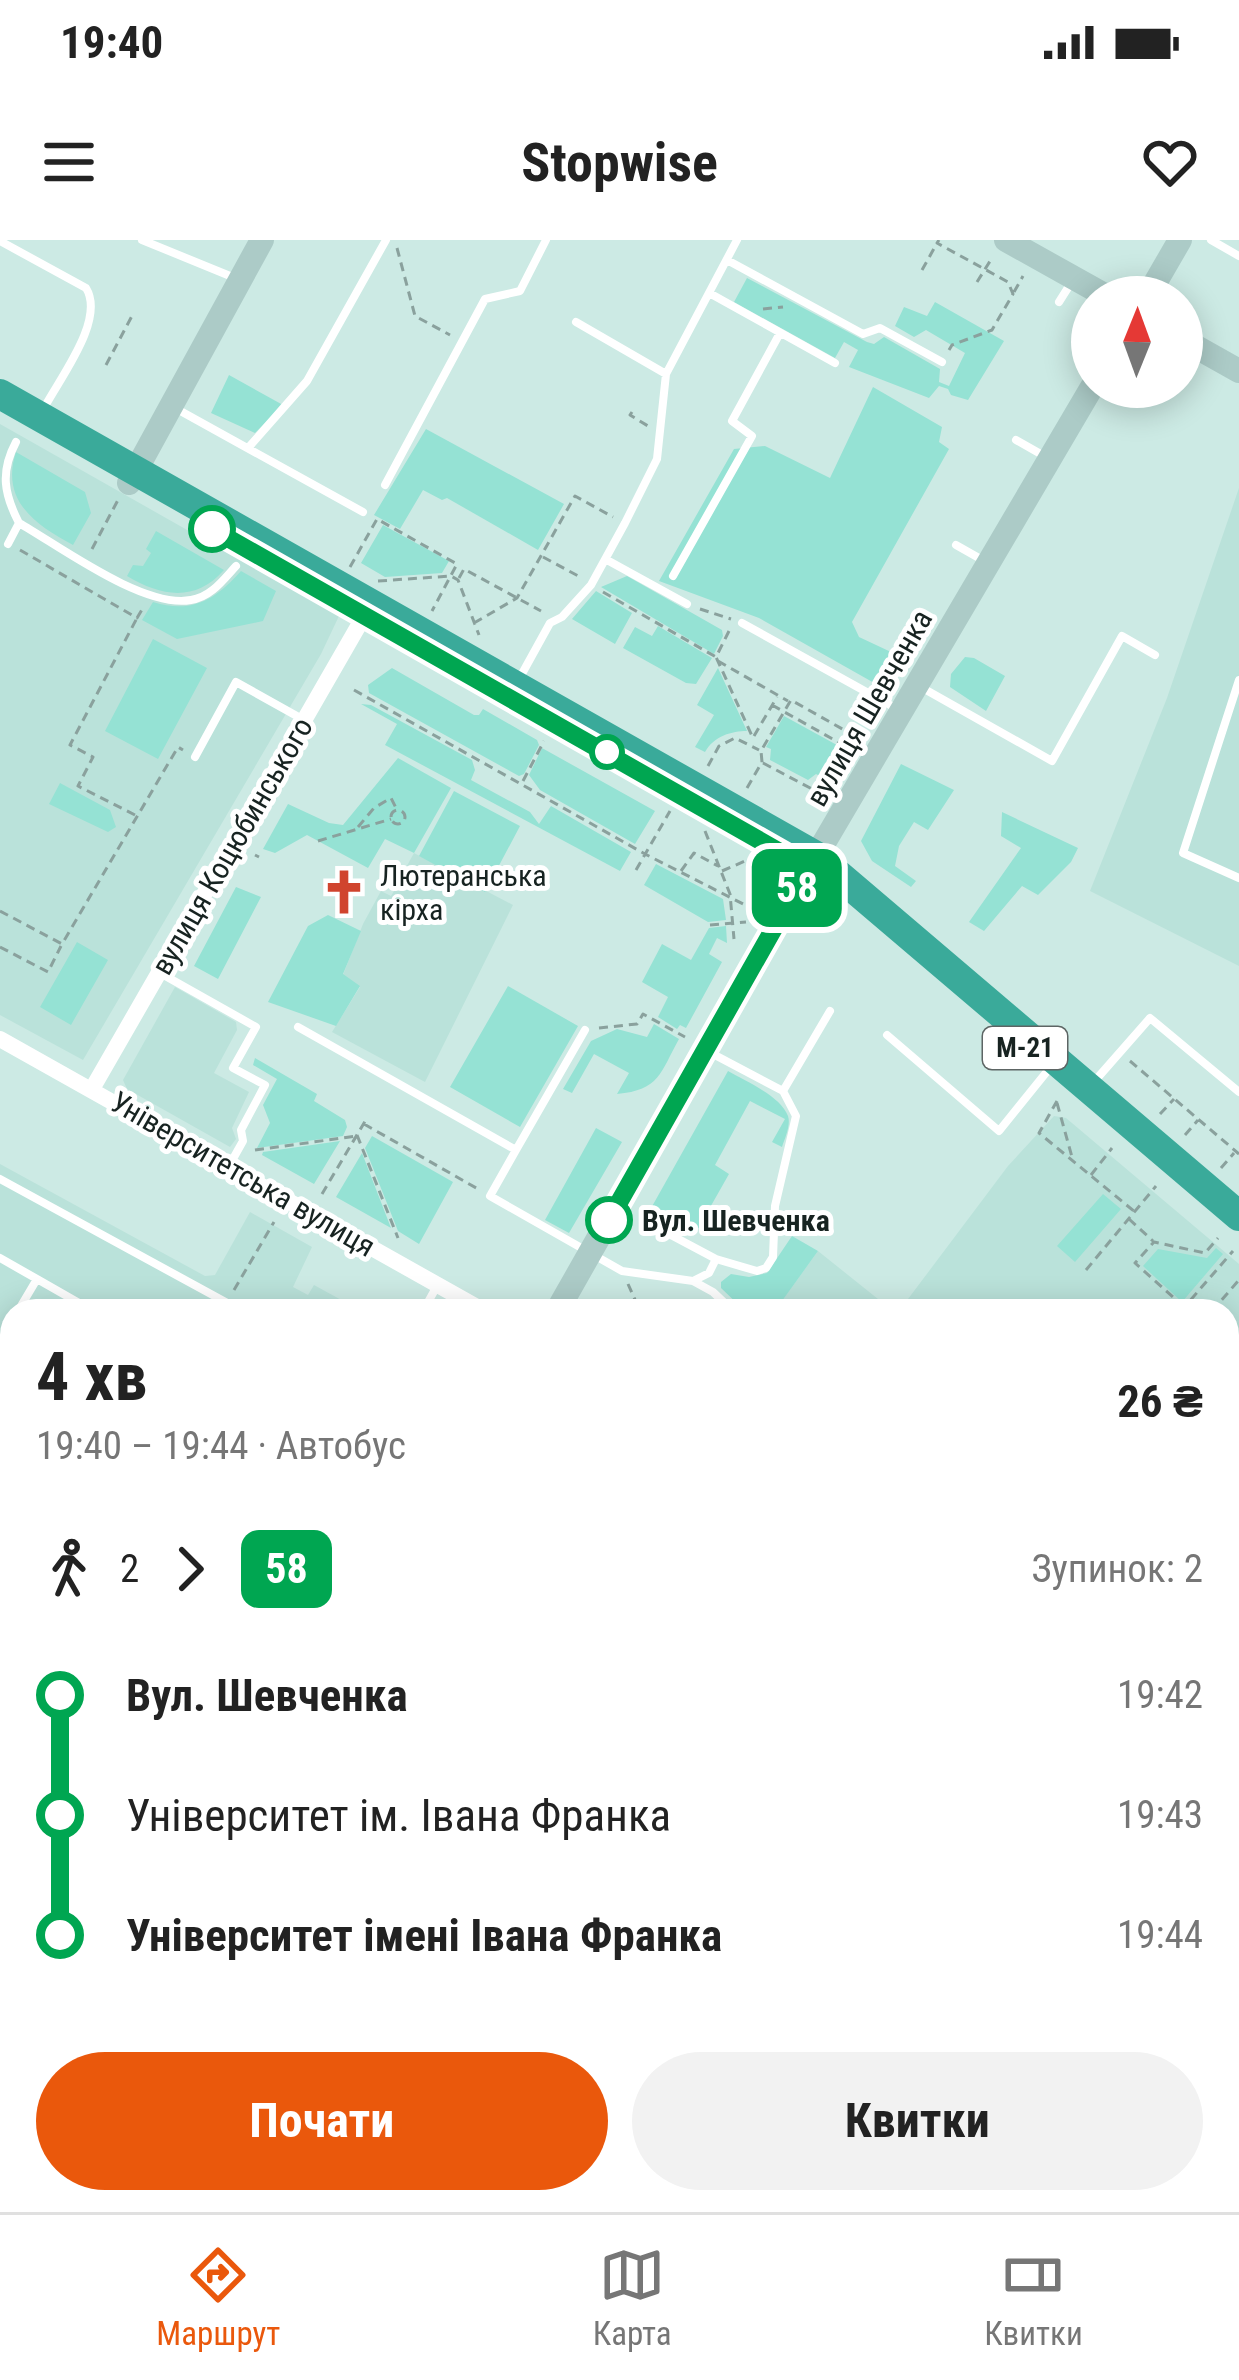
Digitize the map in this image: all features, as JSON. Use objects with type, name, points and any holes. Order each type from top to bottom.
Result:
[{"type":"highway","name":"М-21","points":[[0,394],[39,416],[128,484]]},
{"type":"highway","name":"М-21","points":[[0,410],[128,484],[371,600],[812,862],[1089,1087],[1232,1234]]},
{"type":"highway","name":"М-21","points":[[371,600],[812,862],[1232,1234]]},
{"type":"street","points":[[128,484],[262,240]]},
{"type":"street","points":[[1159,276],[1180,240]]},
{"type":"street","points":[[999,249],[1071,277]]},
{"type":"street","points":[[1203,351],[1239,371]]},
{"type":"street","name":"вулиця Шевченка","points":[[564,1299],[696,1044],[812,862],[1080,408]]},
{"type":"street","name":"вулиця Коцюбинського","points":[[92,1089],[371,600]]},
{"type":"street","name":"Університетська вулиця","points":[[0,1039],[463,1299]]},
{"type":"lane","points":[[142,240],[240,281]]},
{"type":"lane","points":[[249,447],[308,381],[390,240]]},
{"type":"lane","points":[[385,484],[485,299],[520,291],[546,240]]},
{"type":"lane","points":[[516,685],[550,623],[592,584],[607,560],[657,459],[666,374],[737,240]]},
{"type":"lane","points":[[1211,240],[1239,256]]},
{"type":"lane","points":[[0,242],[86,288],[92,297],[91,322],[39,416]]},
{"type":"lane","points":[[727,260],[863,334],[880,328],[942,362]]},
{"type":"lane","points":[[1060,302],[1071,282]]},
{"type":"lane","points":[[711,294],[835,363]]},
{"type":"lane","points":[[575,322],[666,374]]},
{"type":"lane","points":[[674,576],[752,436],[732,421],[780,333]]},
{"type":"lane","points":[[171,406],[363,512]]},
{"type":"lane","points":[[1016,440],[1050,460]]},
{"type":"lane","points":[[16,442],[4,463],[4,477],[20,523],[85,561],[150,595],[183,601],[212,591],[236,566]]},
{"type":"lane","points":[[8,544],[20,523]]},
{"type":"lane","points":[[956,544],[989,563]]},
{"type":"lane","points":[[607,560],[687,604]]},
{"type":"lane","points":[[739,622],[902,712]]},
{"type":"lane","points":[[918,685],[1053,766],[1122,636],[1155,655]]},
{"type":"lane","points":[[195,757],[236,682],[305,721]]},
{"type":"lane","points":[[1239,682],[1183,853],[1239,878]]},
{"type":"lane","points":[[159,972],[256,1027],[233,1068],[266,1085],[241,1130],[243,1141],[229,1166]]},
{"type":"lane","points":[[783,1091],[830,1011]]},
{"type":"lane","points":[[1089,1087],[1150,1018],[1239,1092]]},
{"type":"lane","points":[[298,1027],[516,1150]]},
{"type":"lane","points":[[585,1030],[490,1196],[622,1271],[693,1281],[720,1299]]},
{"type":"lane","points":[[887,1035],[999,1131],[1049,1069]]},
{"type":"lane","points":[[669,1234],[716,1259],[758,1271],[766,1268],[773,1257],[775,1206],[796,1116],[783,1091],[696,1044]]},
{"type":"lane","points":[[0,1179],[221,1299]]},
{"type":"lane","points":[[0,1258],[73,1299]]},
{"type":"lane","points":[[693,1281],[709,1274],[716,1259]]},
{"type":"lane","points":[[25,1299],[37,1279]]},
{"type":"lane","points":[[430,1299],[438,1285]]},
{"type":"path","points":[[390,240],[416,316],[461,341]]},
{"type":"path","points":[[922,270],[938,242],[1008,282],[1013,294]]},
{"type":"path","points":[[977,282],[999,249]]},
{"type":"path","points":[[942,362],[952,345],[992,330],[1023,275]]},
{"type":"path","points":[[739,310],[809,304]]},
{"type":"path","points":[[106,365],[133,314]]},
{"type":"path","points":[[632,412],[630,416],[660,433]]},
{"type":"path","points":[[85,561],[128,484]]},
{"type":"path","points":[[474,622],[518,598],[575,496],[625,523]]},
{"type":"path","points":[[350,566],[377,519],[556,620]]},
{"type":"path","points":[[8,544],[137,618]]},
{"type":"path","points":[[542,556],[778,696],[862,740]]},
{"type":"path","points":[[431,612],[457,564]]},
{"type":"path","points":[[458,580],[464,568]]},
{"type":"path","points":[[371,600],[451,576],[458,580],[482,641]]},
{"type":"path","points":[[137,816],[78,786],[93,757],[70,745],[150,595]]},
{"type":"path","points":[[687,604],[739,622],[716,659]]},
{"type":"path","points":[[716,659],[751,740],[761,751]]},
{"type":"path","points":[[355,690],[645,854],[753,909]]},
{"type":"path","points":[[751,740],[778,696]]},
{"type":"path","points":[[747,788],[762,762],[761,751],[789,702]]},
{"type":"path","points":[[772,705],[855,752]]},
{"type":"path","points":[[707,766],[719,746],[735,738],[751,740]]},
{"type":"path","points":[[522,783],[544,741]]},
{"type":"path","points":[[0,947],[48,972],[178,747],[195,757]]},
{"type":"path","points":[[762,762],[829,798]]},
{"type":"path","points":[[357,830],[367,814],[391,798],[405,818],[399,824],[392,819]]},
{"type":"path","points":[[318,841],[392,819],[397,810]]},
{"type":"path","points":[[636,871],[670,811]]},
{"type":"path","points":[[705,831],[730,897],[734,939]]},
{"type":"path","points":[[680,872],[694,853],[720,869]]},
{"type":"path","points":[[720,869],[752,858]]},
{"type":"path","points":[[0,911],[62,944]]},
{"type":"path","points":[[710,925],[746,922]]},
{"type":"path","points":[[585,1030],[637,1024],[643,1014],[696,1044]]},
{"type":"path","points":[[1119,1052],[1237,1153],[1220,1168]]},
{"type":"path","points":[[1159,1115],[1174,1099]]},
{"type":"path","points":[[1039,1132],[1057,1101],[1072,1160]]},
{"type":"path","points":[[1184,1137],[1198,1119]]},
{"type":"path","points":[[322,1194],[366,1121],[490,1196]]},
{"type":"path","points":[[1031,1127],[1135,1212]]},
{"type":"path","points":[[248,1151],[357,1136]]},
{"type":"path","points":[[357,1136],[398,1238]]},
{"type":"path","points":[[1090,1175],[1112,1148]]},
{"type":"path","points":[[1086,1270],[1156,1186]]},
{"type":"path","points":[[1129,1219],[1154,1242],[1205,1253],[1232,1234]]},
{"type":"path","points":[[229,1299],[274,1222]]},
{"type":"path","points":[[1189,1299],[1232,1234]]},
{"type":"path","points":[[1154,1242],[1135,1263],[1172,1299]]},
{"type":"path","points":[[622,1271],[635,1299]]},
{"type":"path","points":[[1222,1299],[1239,1280]]},
{"type":"path","points":[[1231,1289],[1239,1296]]},
{"type":"shaded area","points":[[0,424],[339,616],[83,1060],[0,1015]]},
{"type":"shaded area","points":[[1239,488],[1239,966],[1090,891],[1167,698]]},
{"type":"shaded area","points":[[414,853],[513,905],[425,1082],[332,1032],[360,987],[343,975],[363,924],[381,891],[391,896],[400,881],[392,875],[396,868],[404,871]]},
{"type":"shaded area","points":[[175,987],[236,1022],[237,1030],[214,1073],[249,1092],[232,1128],[236,1139],[230,1147],[127,1089],[123,1080]]},
{"type":"shaded area","points":[[1054,1116],[1066,1118],[1239,1264],[1239,1299],[908,1299],[1008,1166]]},
{"type":"shaded area","points":[[0,1164],[205,1276],[215,1275],[250,1212],[312,1247],[293,1287],[308,1295],[314,1285],[340,1299],[0,1299]]},
{"type":"shaded area","points":[[818,1251],[878,1299],[783,1299]]},
{"type":"green space","points":[[747,278],[867,342],[874,344],[884,337],[940,369],[939,382],[949,386],[965,353],[926,330],[914,337],[895,326],[904,307],[927,316],[935,302],[1004,341],[968,400],[939,386],[929,398],[849,367],[858,350],[844,342],[835,358],[734,302]]},
{"type":"green space","points":[[229,375],[283,405],[255,433],[211,413]]},
{"type":"green space","points":[[873,387],[942,427],[939,442],[949,449],[852,622],[859,637],[891,652],[876,684],[759,618],[659,581],[734,449],[765,446],[830,478]]},
{"type":"green space","points":[[426,429],[564,504],[538,550],[447,498],[423,490],[400,529],[374,515]]},
{"type":"green space","points":[[16,452],[85,492],[91,513],[73,545],[34,520],[17,498],[12,469]]},
{"type":"green space","points":[[383,525],[449,561],[442,573],[385,577],[361,563]]},
{"type":"green space","points":[[156,531],[224,570],[202,587],[178,593],[127,576],[133,565],[143,566]]},
{"type":"green space","points":[[241,571],[276,591],[263,621],[177,639],[142,620],[153,602],[180,606],[202,602]]},
{"type":"green space","points":[[627,576],[722,630],[714,654],[601,587]]},
{"type":"green space","points":[[596,591],[632,613],[615,644],[572,619]]},
{"type":"green space","points":[[658,626],[712,658],[696,684],[623,648],[635,627],[652,636]]},
{"type":"green space","points":[[153,639],[207,668],[158,759],[105,731]]},
{"type":"green space","points":[[965,657],[1005,676],[986,711],[950,687],[951,674]]},
{"type":"green space","points":[[392,668],[474,715],[483,709],[537,740],[539,745],[524,774],[519,776],[369,693],[368,685]]},
{"type":"green space","points":[[718,668],[747,731],[724,736],[705,752],[695,747],[714,715],[697,705]]},
{"type":"green space","points":[[361,704],[371,705],[472,760],[471,780],[530,812],[539,824],[551,806],[631,852],[620,871],[385,745],[397,724]]},
{"type":"green space","points":[[784,716],[846,750],[829,781],[816,774],[808,780],[770,760],[771,749],[766,747]]},
{"type":"green space","points":[[542,748],[655,811],[635,844],[540,790],[529,775]]},
{"type":"green space","points":[[398,758],[451,788],[414,853],[385,839],[368,868],[307,835],[275,853],[263,849],[288,804],[343,825]]},
{"type":"green space","points":[[901,764],[954,790],[928,830],[914,822],[899,846],[895,866],[916,881],[911,887],[872,861],[861,841]]},
{"type":"green space","points":[[60,783],[110,810],[116,827],[108,832],[49,804]]},
{"type":"green space","points":[[454,791],[520,826],[485,892],[419,856]]},
{"type":"green space","points":[[1002,812],[1078,848],[1071,862],[1038,895],[1022,886],[984,931],[969,922],[1021,848],[1001,836]]},
{"type":"green space","points":[[656,864],[723,899],[726,920],[708,922],[644,885]]},
{"type":"green space","points":[[236,887],[261,897],[218,979],[194,966]]},
{"type":"green space","points":[[328,915],[361,931],[343,974],[360,986],[336,1026],[268,1002],[308,926]]},
{"type":"green space","points":[[726,926],[727,943],[717,938],[709,954],[722,962],[686,1028],[680,1025],[677,1029],[658,1017],[668,997],[642,982],[662,944],[691,960],[709,928]]},
{"type":"green space","points":[[77,942],[108,960],[71,1025],[40,1007]]},
{"type":"green space","points":[[508,986],[578,1026],[520,1127],[450,1087]]},
{"type":"green space","points":[[654,1024],[679,1039],[651,1084],[617,1094],[629,1073],[594,1054],[572,1093],[563,1089],[591,1041],[617,1029],[647,1037]]},
{"type":"green space","points":[[255,1058],[317,1094],[314,1101],[345,1120],[343,1136],[257,1148],[270,1123],[263,1105],[277,1079],[253,1065]]},
{"type":"green space","points":[[728,1071],[778,1102],[788,1116],[788,1127],[782,1147],[772,1142],[785,1119],[750,1101],[715,1165],[729,1174],[695,1234],[650,1210]]},
{"type":"green space","points":[[596,1128],[622,1142],[569,1233],[545,1220]]},
{"type":"green space","points":[[372,1136],[453,1182],[419,1244],[398,1231],[365,1148]]},
{"type":"green space","points":[[340,1141],[314,1184],[262,1155],[263,1152]]},
{"type":"green space","points":[[362,1153],[391,1228],[336,1197]]},
{"type":"green space","points":[[1103,1194],[1121,1209],[1075,1262],[1057,1246]]},
{"type":"green space","points":[[792,1236],[818,1251],[783,1299],[732,1299],[721,1288],[731,1274],[767,1273]]},
{"type":"green space","points":[[1216,1248],[1223,1254],[1185,1299],[1179,1299],[1143,1266],[1158,1249],[1207,1258]]},
{"type":"bus line","name":"58","points":[[212,529],[808,868],[609,1220]]},
{"type":"place","name":"Лютеранська кірха","points":[[344,892]]},
{"type":"place","name":"Вул. Шевченка","points":[[609,1220]]}]
